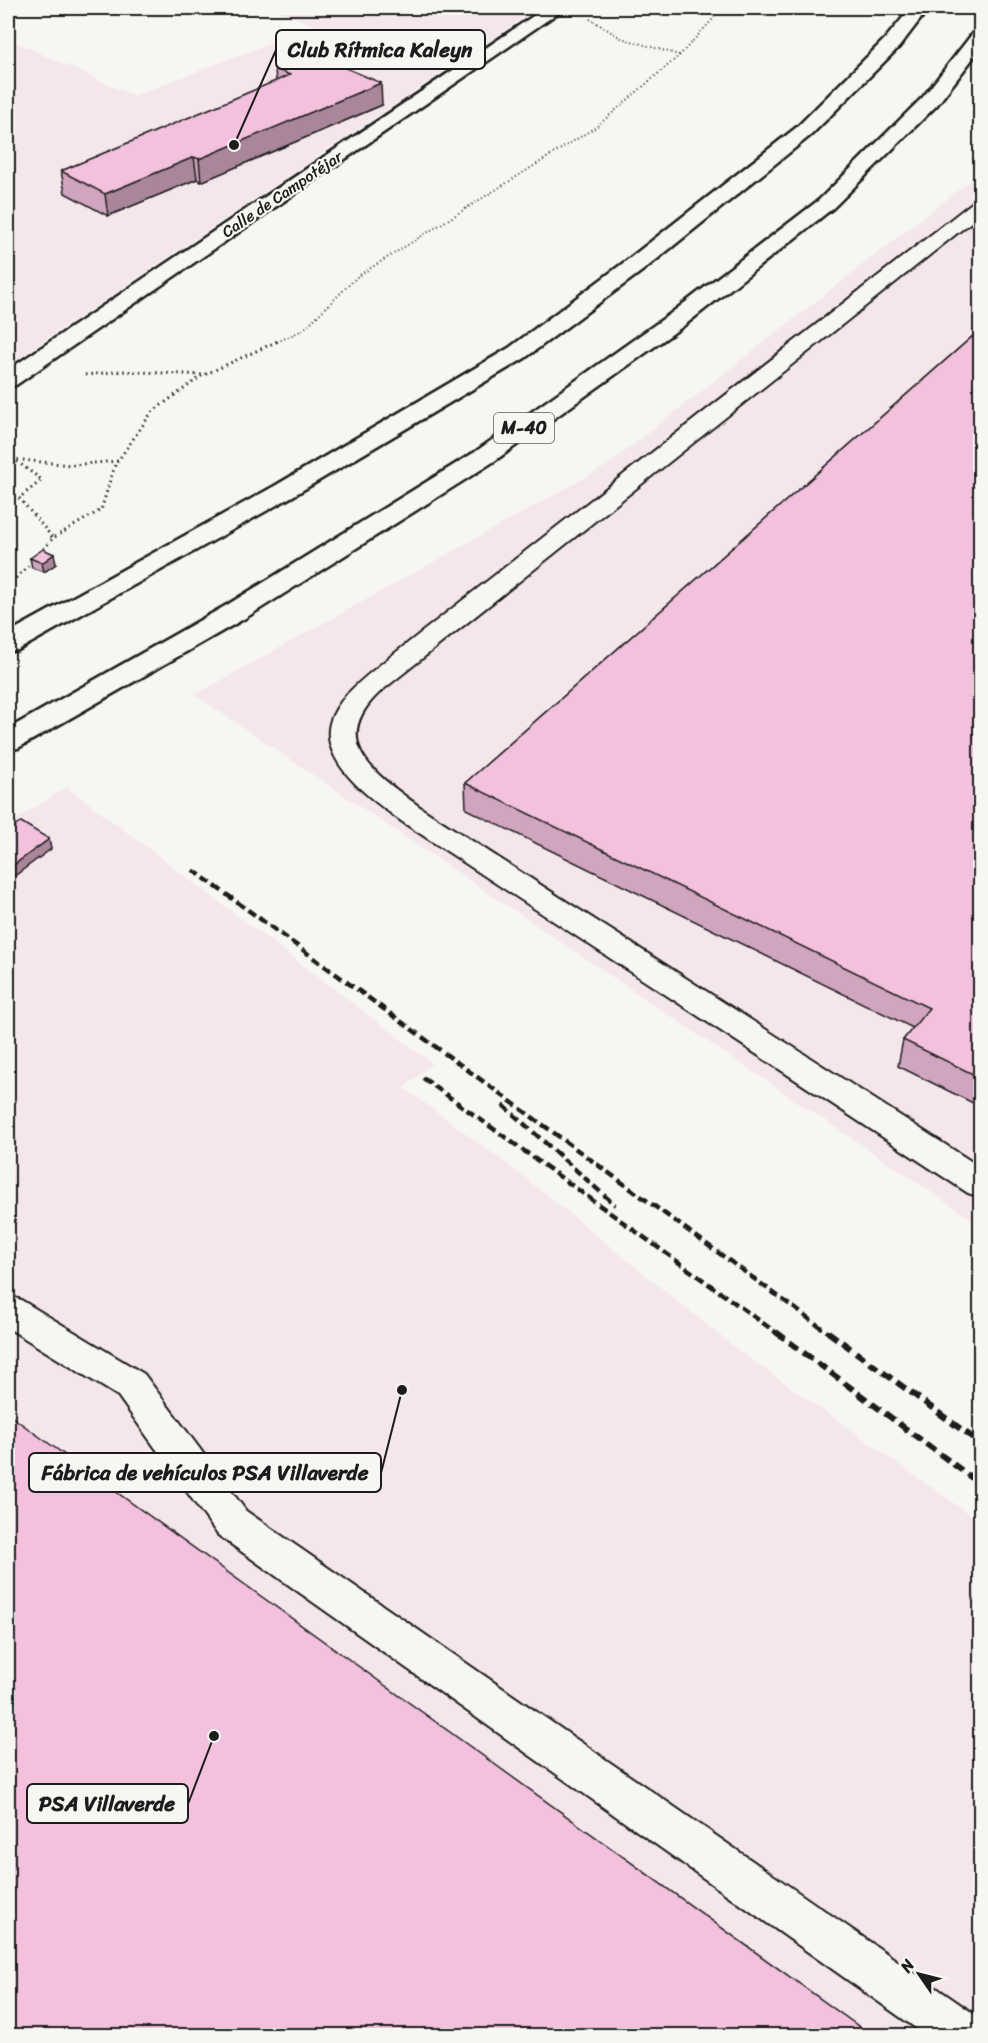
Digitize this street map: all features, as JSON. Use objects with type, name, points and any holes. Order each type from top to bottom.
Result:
[{"type":"main road","name":"Calle de Campotéjar","points":[[8,380],[556,8]]},
{"type":"main road","points":[[8,644],[282,492],[517,354],[647,256],[804,131],[892,43],[920,8]]},
{"type":"main road","name":"M-40","points":[[8,741],[237,611],[474,463],[678,319],[826,204],[930,101],[981,37]]},
{"type":"lane","points":[[981,206],[390,670],[355,700],[347,711],[342,738],[353,765],[399,804],[595,936],[981,1184]]},
{"type":"lane","points":[[8,1310],[130,1385],[232,1523],[967,2036]]},
{"type":"path","points":[[556,8],[595,20],[621,38],[680,56]]},
{"type":"path","points":[[8,586],[53,538],[101,510],[118,461],[152,412],[204,375],[303,330],[358,276],[596,127],[680,56],[723,8]]},
{"type":"path","points":[[77,376],[121,370],[204,375]]},
{"type":"path","points":[[8,454],[42,480],[19,498],[53,538]]},
{"type":"path","points":[[12,459],[71,465],[118,461]]},
{"type":"shaded area","points":[[272,8],[538,8],[8,365],[8,39],[134,96],[315,26]]},
{"type":"shaded area","points":[[980,173],[980,1225],[195,695],[606,466]]},
{"type":"shaded area","points":[[67,787],[432,1063],[404,1088],[523,1176],[739,1351],[980,1522],[980,2035],[8,2036],[8,825]]},
{"type":"building","points":[[313,54],[381,83],[199,159],[194,157],[105,194],[61,171],[290,75],[275,69]]},
{"type":"building","points":[[981,329],[981,1078],[903,1040],[929,1008],[465,783]]},
{"type":"building","points":[[43,549],[54,554],[42,563],[30,558]]},
{"type":"building","points":[[21,822],[49,839],[8,869],[8,832]]},
{"type":"building","points":[[8,1414],[872,2036],[8,2036]]},
{"type":"railway","points":[[193,870],[830,1334]]},
{"type":"railway","points":[[423,1078],[778,1334]]},
{"type":"railway","points":[[503,1105],[615,1205]]},
{"type":"railway","points":[[776,1332],[980,1484]]},
{"type":"railway","points":[[828,1332],[980,1443]]},
{"type":"place","name":"Club Rítmica Kaleyn","points":[[234,145]]},
{"type":"place","name":"Fábrica de vehículos PSA Villaverde","points":[[402,1390]]},
{"type":"place","name":"PSA Villaverde","points":[[214,1736]]}]
